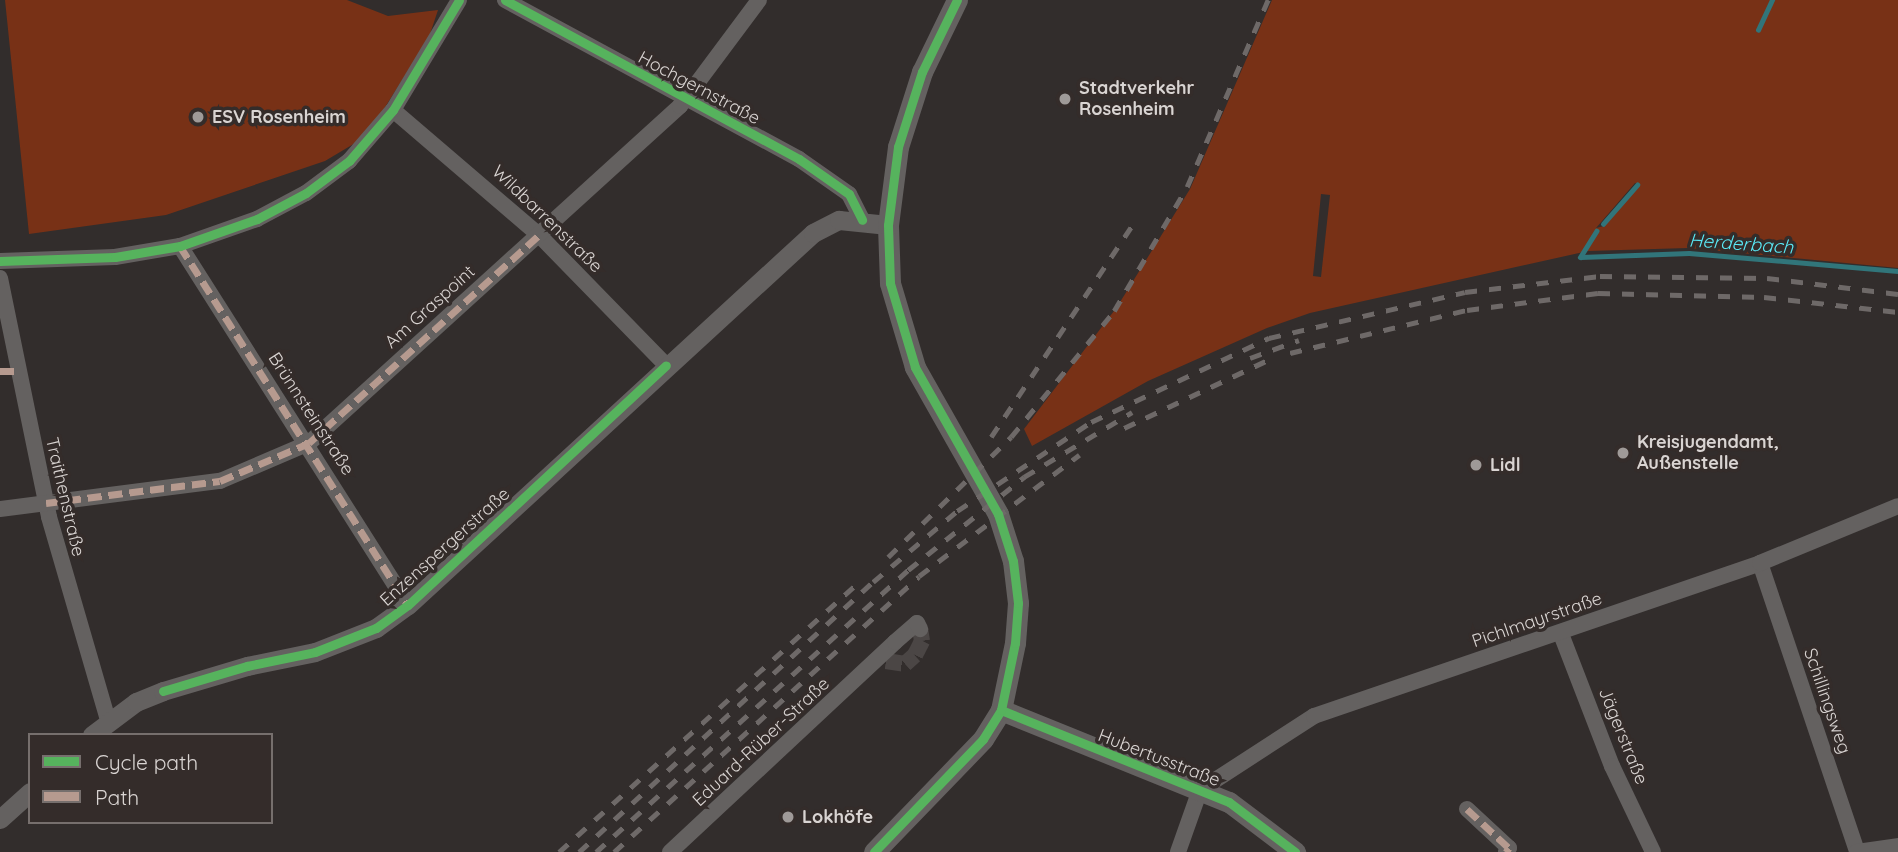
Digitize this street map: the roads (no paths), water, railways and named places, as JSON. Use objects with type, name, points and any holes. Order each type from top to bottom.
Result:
[{"type":"main road","points":[[874,852],[951,776],[1001,710],[1018,603],[1013,561],[998,514],[915,367],[900,330],[890,283],[888,225],[892,179],[908,111],[957,0]]},
{"type":"main road","name":"Hubertusstraße","points":[[1001,710],[1237,806],[1295,852]]},
{"type":"street","points":[[0,261],[115,257],[180,246],[257,219],[306,193],[349,161],[393,110],[459,0]]},
{"type":"street","name":"Hochgernstraße","points":[[505,0],[799,159],[849,194],[862,220]]},
{"type":"street","name":"Am Graspoint","points":[[0,509],[220,481],[309,443],[686,100],[759,0]]},
{"type":"street","name":"Wildbarrenstraße","points":[[393,110],[457,160],[539,234],[666,365]]},
{"type":"street","name":"Enzenspergerstraße","points":[[94,733],[108,720],[163,691],[345,642],[376,628],[408,604],[813,233],[839,220],[862,220],[888,225]]},
{"type":"street","name":"Brünnsteinstraße","points":[[180,246],[309,443],[408,604]]},
{"type":"street","name":"Traithenstraße","points":[[0,278],[17,372],[66,587],[108,720]]},
{"type":"street","points":[[0,371],[17,372]]},
{"type":"street","name":"Pichlmayrstraße","points":[[1200,790],[1314,716],[1562,634],[1759,563],[1898,506]]},
{"type":"street","name":"Schillingsweg","points":[[1759,563],[1857,852]]},
{"type":"street","name":"Eduard-Rüber-Straße","points":[[670,852],[882,660],[917,624],[920,629]]},
{"type":"street","name":"Jägerstraße","points":[[1562,634],[1612,766],[1653,852]]},
{"type":"street","points":[[1178,852],[1200,790]]},
{"type":"street","points":[[0,819],[28,794]]},
{"type":"street","points":[[1466,809],[1509,848],[1506,852]]},
{"type":"street","points":[[1857,852],[1898,846]]},
{"type":"waterway","points":[[1758,30],[1772,0]]},
{"type":"waterway","points":[[1603,224],[1637,185]]},
{"type":"waterway","name":"Herderbach","points":[[1597,231],[1581,257],[1689,253],[1898,271]]},
{"type":"tunnel","points":[[886,661],[905,664],[915,655],[922,641],[920,629]]},
{"type":"railway","points":[[888,557],[1011,437],[1114,311],[1187,187],[1268,0]]},
{"type":"railway","points":[[991,437],[1133,224]]},
{"type":"railway","points":[[579,852],[873,582],[957,511],[1091,422],[1269,338],[1465,292],[1600,276],[1767,278],[1898,294]]},
{"type":"railway","points":[[1290,353],[1467,310],[1598,293],[1764,297],[1898,312]]},
{"type":"railway","points":[[1250,358],[1299,340]]},
{"type":"railway","points":[[1124,428],[1266,361]]},
{"type":"railway","points":[[596,852],[908,570],[1024,477],[1132,412]]},
{"type":"railway","points":[[614,852],[919,576],[1079,455]]},
{"type":"railway","points":[[559,852],[859,582]]},
{"type":"place","name":"Stadtverkehr Rosenheim","points":[[1065,99]]},
{"type":"place","name":"ESV Rosenheim","points":[[198,117]]},
{"type":"place","name":"Kreisjugendamt, Außenstelle","points":[[1623,453]]},
{"type":"place","name":"Lidl","points":[[1476,465]]},
{"type":"place","name":"Lokhöfe","points":[[788,817]]}]
